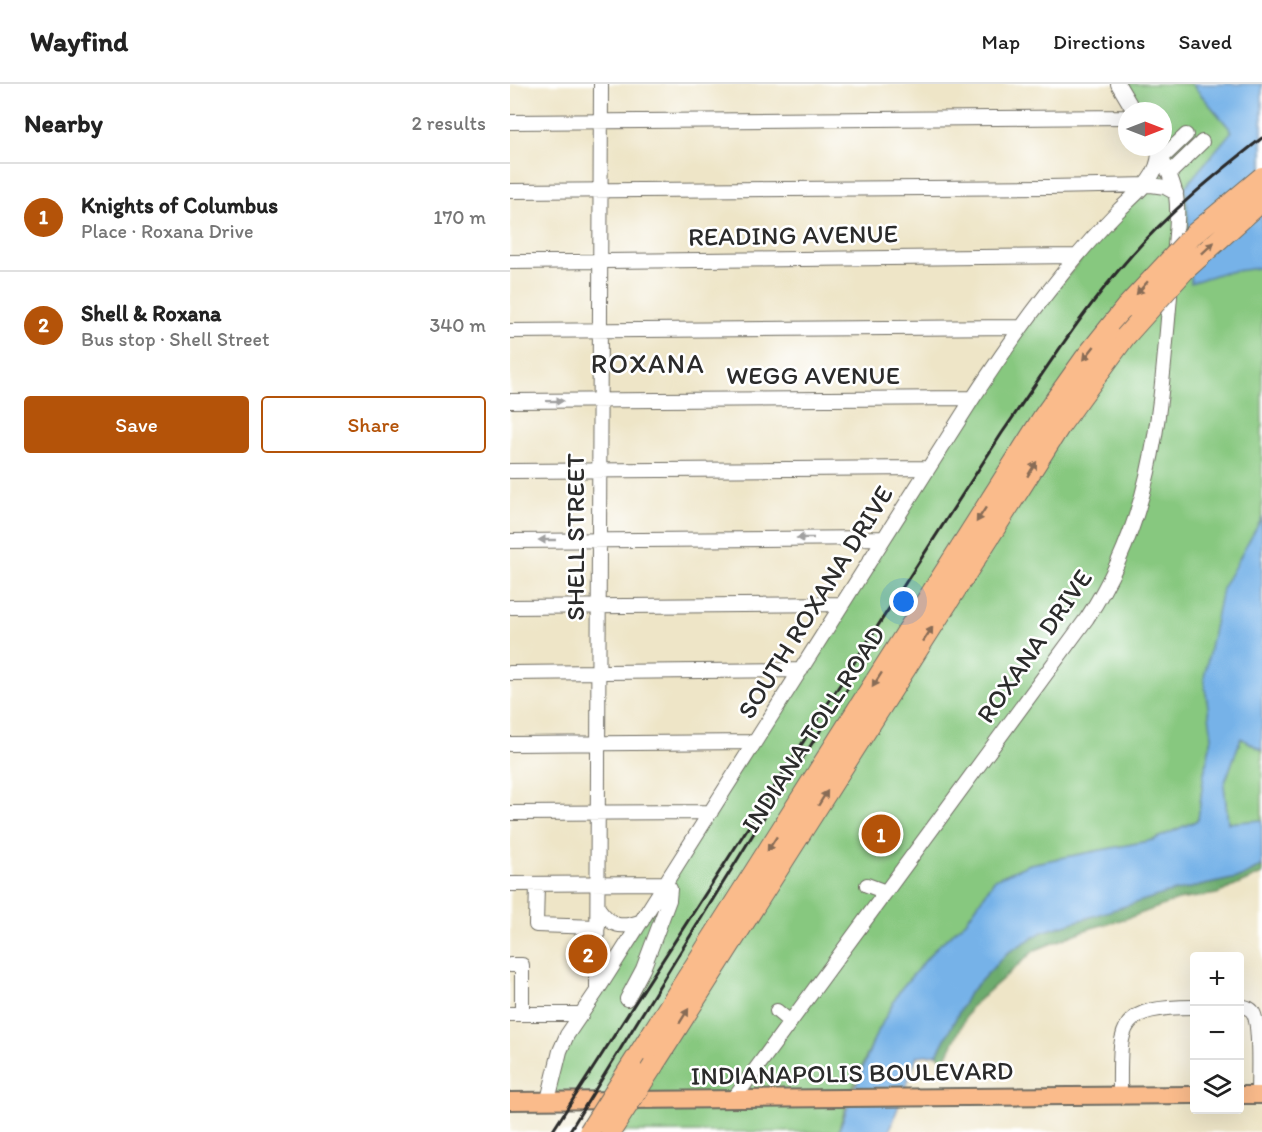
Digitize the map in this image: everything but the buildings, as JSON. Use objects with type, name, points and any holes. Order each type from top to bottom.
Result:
[{"type":"highway","name":"INDIANA TOLL ROAD","points":[[589,1132],[1043,417],[1085,358],[1167,261],[1194,234],[1262,177]]},
{"type":"highway","name":"INDIANA TOLL ROAD","points":[[611,1131],[1060,426],[1125,337],[1185,270],[1262,201]]},
{"type":"main road","name":"INDIANAPOLIS BOULEVARD","points":[[510,1101],[1190,1095]]},
{"type":"main road","points":[[1244,1095],[1260,1095]]},
{"type":"street","name":"SHELL STREET","points":[[597,991],[601,84]]},
{"type":"street","points":[[1119,84],[1129,102]]},
{"type":"street","points":[[510,122],[1118,117]]},
{"type":"street","points":[[1172,144],[1186,135]]},
{"type":"street","points":[[1170,173],[1202,142]]},
{"type":"street","name":"SOUTH ROXANA DRIVE","points":[[548,1100],[560,1051],[567,1035],[642,921],[973,398],[1022,327],[1077,256],[1143,186],[1157,167],[1158,156]]},
{"type":"street","name":"ROXANA DRIVE","points":[[734,1100],[886,892],[930,821],[1087,618],[1109,582],[1128,540],[1146,486],[1155,445],[1178,214],[1176,193],[1170,173],[1160,156]]},
{"type":"street","points":[[510,191],[1158,185],[1176,193]]},
{"type":"street","name":"READING AVENUE","points":[[510,262],[1077,256]]},
{"type":"street","points":[[510,331],[1022,327]]},
{"type":"street","name":"WEGG AVENUE","points":[[510,401],[973,398]]},
{"type":"street","points":[[510,471],[928,468]]},
{"type":"street","points":[[510,541],[884,538]]},
{"type":"street","points":[[510,607],[842,604]]},
{"type":"street","points":[[510,673],[801,670]]},
{"type":"street","points":[[510,744],[755,742]]},
{"type":"street","points":[[510,813],[711,812]]},
{"type":"street","points":[[510,884],[666,883],[670,889],[669,900],[643,969],[627,999]]},
{"type":"street","points":[[537,884],[536,925],[598,927]]},
{"type":"street","points":[[867,885],[886,892]]},
{"type":"street","points":[[598,908],[609,921],[617,925],[629,925],[642,921]]},
{"type":"street","points":[[510,965],[522,965],[516,992],[516,1014],[582,1014]]},
{"type":"street","points":[[1120,1096],[1121,1036],[1129,1024],[1138,1015],[1152,1010],[1190,1007]]},
{"type":"street","points":[[1244,1007],[1253,1011],[1257,1023],[1260,1095]]},
{"type":"street","points":[[777,1011],[790,1022]]},
{"type":"green space","points":[[1125,84],[1192,84],[1232,131],[1262,152],[1262,570],[1212,737],[1204,773],[1198,820],[1153,840],[1030,864],[995,879],[967,920],[936,948],[900,990],[874,1039],[848,1099],[838,1132],[620,1132],[642,1101],[548,1100],[560,1051],[995,364],[1157,167],[1177,192],[1184,187],[1166,156],[1172,156],[1172,102],[1135,102]]},
{"type":"green space","points":[[1241,738],[1262,750],[1262,820],[1228,823],[1224,785]]},
{"type":"green space","points":[[1262,866],[1262,874],[1217,894],[1178,900],[1088,929],[1035,950],[971,1007],[944,1062],[937,1054],[969,993],[1007,953],[1041,932],[1167,893],[1241,877]]},
{"type":"water","points":[[1192,84],[1262,84],[1262,265],[1258,268],[1221,273],[1191,283],[1190,238],[1185,187],[1232,131]]},
{"type":"water","points":[[1262,518],[1262,750],[1241,738],[1224,785],[1228,823],[1262,820],[1262,866],[1241,877],[1167,893],[1042,932],[1007,953],[969,993],[937,1054],[917,1056],[889,1132],[838,1132],[874,1039],[900,990],[936,948],[967,920],[995,879],[1030,864],[1153,840],[1198,820],[1204,773],[1212,737],[1204,678],[1222,589]]},
{"type":"railway","points":[[552,1132],[1002,433],[1079,321],[1145,240],[1210,180],[1262,138]]},
{"type":"railway","points":[[569,1132],[757,828],[850,685]]},
{"type":"place","name":"Knights of Columbus","points":[[881,834]]},
{"type":"place","name":"Shell & Roxana","points":[[588,954]]},
{"type":"district","name":"ROXANA","points":[[648,364]]}]
